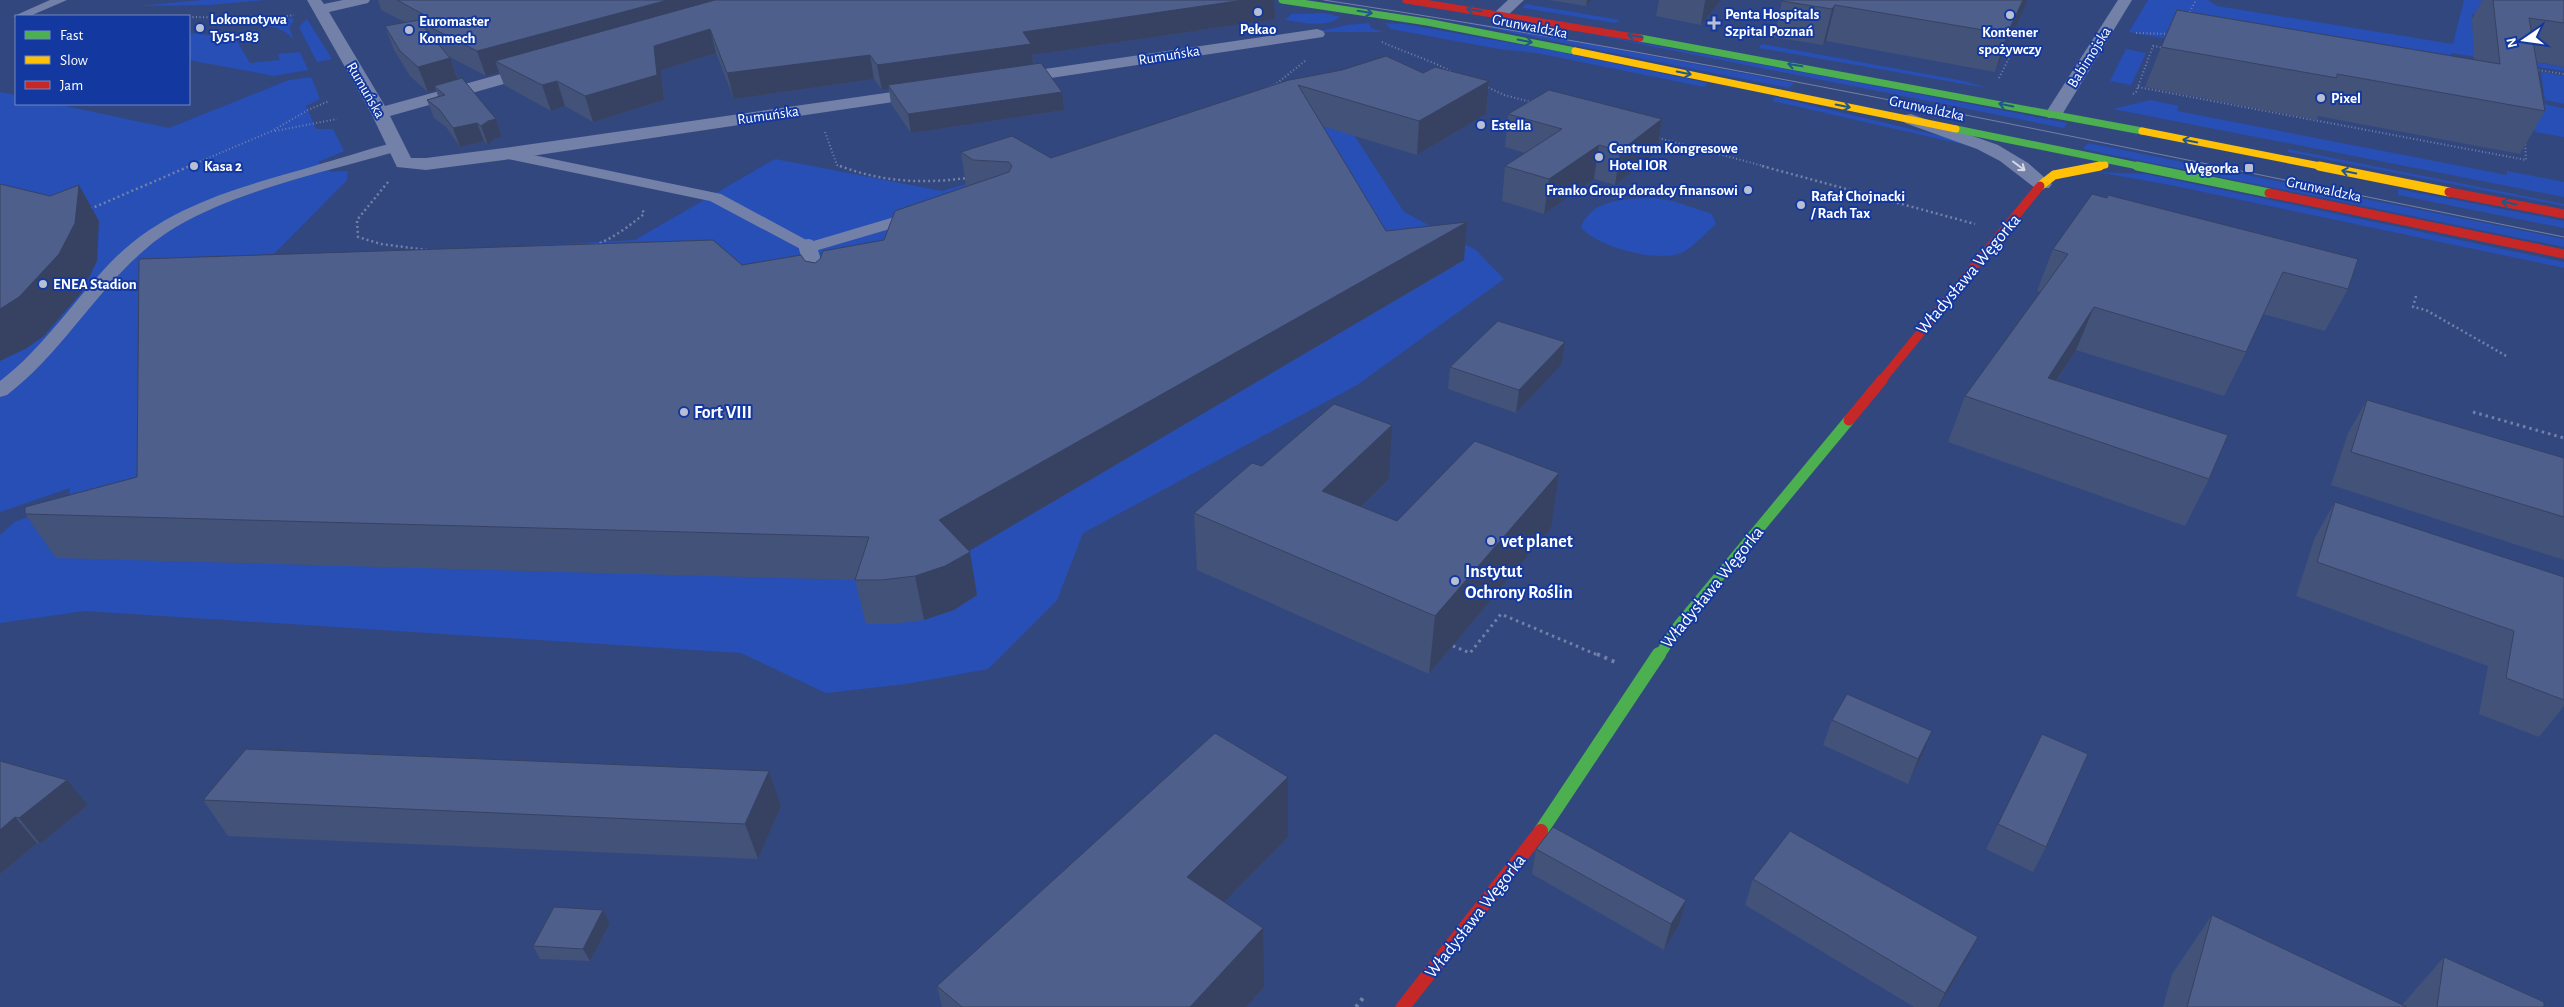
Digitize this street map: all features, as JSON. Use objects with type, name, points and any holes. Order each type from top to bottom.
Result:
[{"type":"street","points":[[316,5],[363,0]]},
{"type":"street","name":"Grunwaldzka","points":[[1282,0],[1498,35],[2564,254]]},
{"type":"street","name":"Grunwaldzka","points":[[1406,0],[1501,14],[1746,56],[2564,214]]},
{"type":"street","points":[[1501,14],[1516,0]]},
{"type":"street","name":"Babimojska","points":[[2054,114],[2124,0]]},
{"type":"street","name":"Rumuńska","points":[[316,5],[380,113],[404,163],[426,164],[504,154],[943,89]]},
{"type":"street","name":"Rumuńska","points":[[992,82],[1317,34]]},
{"type":"street","points":[[380,113],[551,64]]},
{"type":"street","points":[[1911,120],[1928,128],[1983,144],[2004,155],[2042,184]]},
{"type":"street","name":"Władysława Węgorka","points":[[1403,1007],[1548,823],[1679,624],[2015,220],[2042,184],[2054,176],[2085,168],[2134,166]]},
{"type":"lane","points":[[23,15],[61,0]]},
{"type":"lane","points":[[0,390],[45,351],[104,278],[142,242],[174,220],[200,206],[228,196],[396,147]]},
{"type":"lane","points":[[504,154],[715,197],[808,248],[821,291]]},
{"type":"lane","points":[[808,248],[938,210]]},
{"type":"lane","points":[[795,268],[831,262]]},
{"type":"path","points":[[2187,17],[2196,0]]},
{"type":"path","points":[[190,18],[274,18],[296,14]]},
{"type":"path","points":[[2103,32],[2175,34]]},
{"type":"path","points":[[1376,37],[1387,46],[1433,61],[1461,76]]},
{"type":"path","points":[[2133,94],[2138,87],[2153,46],[2173,49]]},
{"type":"path","points":[[1997,81],[2010,56]]},
{"type":"path","points":[[1258,91],[1276,84],[1307,60]]},
{"type":"path","points":[[2538,78],[2538,70],[2564,74]]},
{"type":"path","points":[[1478,83],[1504,95],[1538,104]]},
{"type":"path","points":[[2138,87],[2526,160],[2525,134]]},
{"type":"path","points":[[87,210],[272,131],[308,110],[329,101]]},
{"type":"path","points":[[814,109],[825,121],[826,136],[837,165],[880,180],[938,182],[974,177]]},
{"type":"path","points":[[272,131],[337,119]]},
{"type":"path","points":[[1646,134],[1983,226]]},
{"type":"path","points":[[412,163],[393,177],[357,220],[358,237],[381,244],[429,250]]},
{"type":"path","points":[[588,247],[605,242],[644,214],[640,202],[624,179]]},
{"type":"path","points":[[2416,296],[2414,307],[2426,310],[2508,357]]},
{"type":"path","points":[[2473,412],[2564,438]]},
{"type":"path","points":[[1453,646],[1470,653],[1501,614],[1617,663]]},
{"type":"shaded area","points":[[202,0],[265,0],[209,5],[138,6]]},
{"type":"shaded area","points":[[2148,0],[2208,0],[2217,6],[2453,44],[2464,0],[2485,0],[2510,20],[2472,14],[2474,52],[2564,67],[2564,71],[2451,53],[2451,57],[2241,52],[2129,32]]},
{"type":"shaded area","points":[[1526,4],[1620,20],[1615,23],[1524,8]]},
{"type":"shaded area","points":[[1326,13],[1340,17],[1334,21],[1321,24],[1285,20],[1292,14]]},
{"type":"shaded area","points":[[293,18],[294,20],[289,27],[293,38],[278,28],[268,26],[221,24],[238,20]]},
{"type":"shaded area","points":[[1438,18],[1584,43],[1794,83],[1789,88]]},
{"type":"shaded area","points":[[307,19],[332,59],[317,62],[299,27]]},
{"type":"shaded area","points":[[1369,23],[1371,28],[1383,32],[1316,32],[1347,25]]},
{"type":"shaded area","points":[[1385,23],[1404,24],[1556,51],[1708,83],[1704,87],[1537,53],[1499,49],[1391,29]]},
{"type":"shaded area","points":[[1575,31],[1841,79],[2067,123],[2064,128]]},
{"type":"shaded area","points":[[190,33],[235,38],[250,63],[280,60],[278,54],[300,52],[308,70],[274,76],[190,60]]},
{"type":"shaded area","points":[[1762,44],[1964,81],[1987,88],[1759,48]]},
{"type":"shaded area","points":[[2126,49],[2146,53],[2131,85],[2110,81]]},
{"type":"shaded area","points":[[2541,72],[2564,76],[2564,104],[2545,100]]},
{"type":"shaded area","points":[[311,77],[320,99],[306,106],[316,129],[333,129],[344,151],[318,162],[331,172],[348,171],[347,180],[268,260],[635,240],[775,159],[942,191],[1279,95],[1337,109],[1404,212],[1476,250],[1504,279],[1357,385],[1083,533],[1057,600],[988,669],[906,684],[826,693],[741,653],[85,611],[0,623],[0,535],[15,522],[68,502],[70,488],[0,512],[0,92],[15,95],[15,105],[61,105],[169,128],[289,80]]},
{"type":"shaded area","points":[[1776,97],[1945,137],[1979,148],[1772,101]]},
{"type":"shaded area","points":[[2150,100],[2179,106],[2177,111],[2507,175],[2507,171],[2564,182],[2564,197],[2113,109]]},
{"type":"shaded area","points":[[2532,102],[2564,108],[2564,137],[2535,132]]},
{"type":"shaded area","points":[[2088,143],[2564,239],[2564,247],[2083,149]]},
{"type":"shaded area","points":[[2288,149],[2564,204],[2564,206],[2288,152]]},
{"type":"shaded area","points":[[2097,172],[2147,174],[2564,262],[2564,268],[2170,185]]},
{"type":"shaded area","points":[[2398,189],[2564,221],[2564,228],[2398,195]]},
{"type":"shaded area","points":[[1655,198],[1673,201],[1712,214],[1716,224],[1696,243],[1683,252],[1659,256],[1629,252],[1614,247],[1600,241],[1581,227],[1594,210],[1603,205],[1623,200]]},
{"type":"building","points":[[397,0],[668,0],[477,51],[420,22],[450,58],[418,67],[400,51],[385,26],[430,18]]},
{"type":"building","points":[[715,0],[1244,0],[1023,32],[1031,44],[877,65],[870,55],[727,73],[710,29],[654,46],[657,75],[585,96],[557,81],[542,85],[495,61]]},
{"type":"building","points":[[1783,0],[2023,0],[2007,34],[1835,5],[1832,9]]},
{"type":"building","points":[[2493,0],[2564,0],[2564,23],[2529,18],[2545,111],[2337,74],[2337,78],[2161,47],[2177,10],[2500,64]]},
{"type":"building","name":"Fort VIII","points":[[1386,56],[1423,73],[1435,67],[1489,81],[1419,121],[1298,85],[1386,231],[1467,222],[939,520],[970,552],[945,566],[915,576],[881,580],[855,580],[869,537],[25,514],[25,507],[137,477],[139,259],[713,240],[742,265],[801,255],[805,261],[815,263],[820,259],[823,251],[884,240],[895,211],[1009,172],[1012,166],[1009,162],[973,160],[961,152],[1012,136],[1051,158],[1286,81],[1284,81],[1342,70]]},
{"type":"building","points":[[1041,63],[1062,92],[908,114],[888,85]]},
{"type":"building","points":[[462,78],[496,119],[488,121],[481,126],[477,123],[453,128],[439,109],[427,100],[445,95],[434,86]]},
{"type":"building","points":[[1549,90],[1662,119],[1620,151],[1599,145],[1549,179],[1505,166],[1562,129],[1508,114]]},
{"type":"building","points":[[0,184],[50,196],[79,185],[75,223],[59,254],[19,297],[0,309]]},
{"type":"building","points":[[2092,194],[2107,198],[2108,195],[2358,259],[2348,289],[2283,272],[2246,352],[2094,307],[2048,378],[2228,435],[2209,479],[1965,396],[2068,254],[2053,249]]},
{"type":"building","points":[[1498,321],[1565,342],[1519,390],[1450,367]]},
{"type":"building","points":[[2367,400],[2564,458],[2564,517],[2351,452]]},
{"type":"building","points":[[1334,404],[1392,425],[1322,491],[1397,521],[1475,441],[1559,473],[1435,616],[1194,513],[1252,463],[1262,466]]},
{"type":"building","points":[[2335,502],[2564,577],[2564,700],[2506,678],[2514,631],[2317,562]]},
{"type":"building","points":[[1847,694],[1932,731],[1918,759],[1832,720]]},
{"type":"building","points":[[1215,733],[1288,777],[1187,877],[1263,928],[1190,1007],[962,1007],[937,986]]},
{"type":"building","points":[[2042,734],[2088,754],[2046,847],[1998,824]]},
{"type":"building","points":[[246,749],[769,771],[745,824],[203,800]]},
{"type":"building","points":[[0,761],[67,780],[19,818],[15,817],[0,830]]},
{"type":"building","points":[[1553,827],[1686,900],[1671,924],[1536,849]]},
{"type":"building","points":[[1790,831],[1978,937],[1945,993],[1753,879]]},
{"type":"building","points":[[554,907],[603,910],[583,949],[533,946]]},
{"type":"building","points":[[2212,915],[2407,1007],[2187,1007]]},
{"type":"building","points":[[2444,957],[2544,1002],[2544,1007],[2437,1007]]},
{"type":"tram line","points":[[1324,0],[1480,25],[1791,81],[2564,237]]},
{"type":"traffic: fast","points":[[1282,0],[1427,22],[1575,51]]},
{"type":"traffic: fast","points":[[1640,38],[2142,131]]},
{"type":"traffic: fast","points":[[1956,129],[2269,193]]},
{"type":"traffic: fast","points":[[1541,831],[1679,625],[1849,420]]},
{"type":"traffic: slow","points":[[1575,51],[1956,129]]},
{"type":"traffic: slow","points":[[2142,131],[2449,192]]},
{"type":"traffic: slow","points":[[2040,186],[2054,175],[2105,165]]},
{"type":"traffic: jam","points":[[1406,0],[1640,38]]},
{"type":"traffic: jam","points":[[1849,420],[2040,186]]},
{"type":"traffic: jam","points":[[2449,192],[2564,214]]},
{"type":"traffic: jam","points":[[2269,193],[2564,254]]},
{"type":"traffic: jam","points":[[1403,1007],[1541,831]]},
{"type":"place","name":"Pekao","points":[[1258,12]]},
{"type":"place","name":"Kontener spożywczy","points":[[2010,15]]},
{"type":"place","name":"Penta Hospitals Szpital Poznań","points":[[1714,23]]},
{"type":"place","name":"Lokomotywa Ty51-183","points":[[200,28]]},
{"type":"place","name":"Euromaster Konmech","points":[[409,30]]},
{"type":"place","name":"Pixel","points":[[2321,98]]},
{"type":"place","name":"Estella","points":[[1481,125]]},
{"type":"place","name":"Centrum Kongresowe Hotel IOR","points":[[1599,157]]},
{"type":"place","name":"Kasa 2","points":[[194,166]]},
{"type":"place","name":"Węgorka","points":[[2249,168]]},
{"type":"place","name":"Franko Group doradcy finansowi","points":[[1748,190]]},
{"type":"place","name":"Rafał Chojnacki / Rach Tax","points":[[1801,205]]},
{"type":"place","name":"ENEA Stadion","points":[[43,284]]},
{"type":"place","name":"Fort VIII","points":[[684,412]]},
{"type":"place","name":"vet planet","points":[[1491,541]]},
{"type":"place","name":"Instytut Ochrony Roślin","points":[[1455,581]]}]
